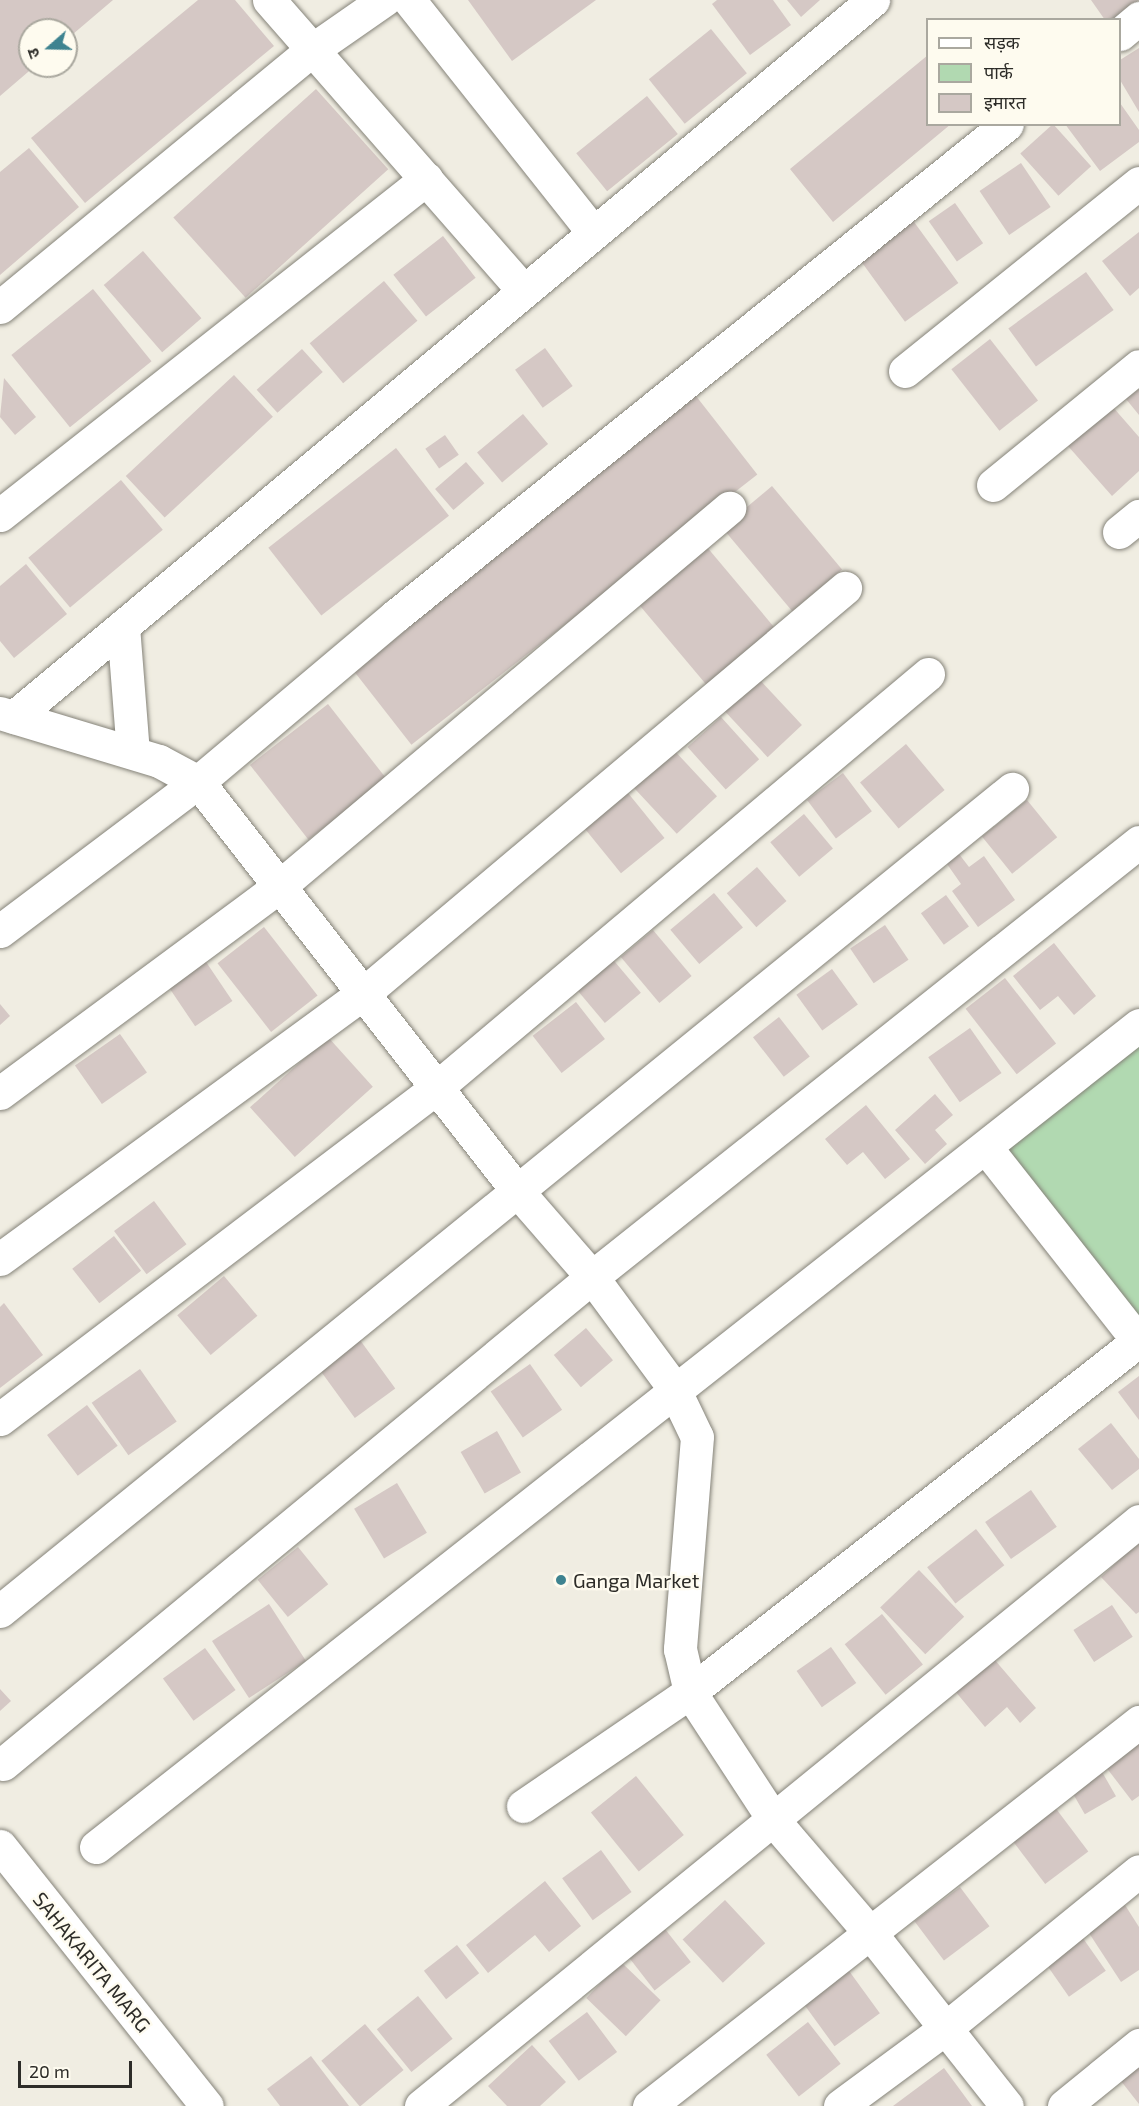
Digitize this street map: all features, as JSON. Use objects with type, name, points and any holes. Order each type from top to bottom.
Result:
[{"type":"street","points":[[269,0],[523,290]]},
{"type":"street","points":[[0,307],[312,50],[384,0]]},
{"type":"street","points":[[409,0],[593,232]]},
{"type":"street","points":[[7,715],[123,626],[873,0]]},
{"type":"street","points":[[1121,32],[1139,18]]},
{"type":"street","points":[[0,931],[198,782],[395,616],[1005,126]]},
{"type":"street","points":[[0,515],[426,179]]},
{"type":"street","points":[[904,371],[1139,183]]},
{"type":"street","points":[[993,485],[1139,366]]},
{"type":"street","points":[[0,1093],[281,885],[729,508]]},
{"type":"street","points":[[0,1259],[364,993],[845,588]]},
{"type":"street","points":[[123,626],[133,753]]},
{"type":"street","points":[[0,1419],[436,1088],[928,675]]},
{"type":"street","points":[[7,715],[133,753],[198,782],[281,885],[519,1193],[592,1277],[673,1388],[697,1437],[680,1649],[690,1692],[775,1822],[872,1934],[1007,2106]]},
{"type":"street","points":[[0,1611],[519,1193],[1012,789]]},
{"type":"street","points":[[3,1764],[592,1277],[1139,842]]},
{"type":"street","points":[[96,1847],[673,1388],[987,1149],[1139,1025]]},
{"type":"street","points":[[523,1806],[690,1692],[1138,1341],[987,1149]]},
{"type":"street","points":[[422,2106],[775,1822],[1139,1521]]},
{"type":"street","points":[[649,2106],[872,1934],[1139,1722]]},
{"type":"street","name":"SAHAKARITA MARG","points":[[0,1846],[207,2106]]},
{"type":"street","points":[[840,2106],[947,2027],[1139,1871]]},
{"type":"street","points":[[1064,2106],[1139,2045]]},
{"type":"green space","points":[[1139,1016],[1139,1318],[992,1135]]},
{"type":"building","points":[[0,0],[113,0],[78,30],[78,18],[18,18],[18,78],[21,78],[0,96]]},
{"type":"building","points":[[198,0],[235,0],[274,46],[85,203],[31,138]]},
{"type":"building","points":[[468,0],[596,0],[512,61]]},
{"type":"building","points":[[717,0],[773,0],[791,25],[750,55],[712,4]]},
{"type":"building","points":[[787,0],[820,0],[801,17]]},
{"type":"building","points":[[1091,0],[1139,0],[1116,18],[1104,18]]},
{"type":"building","points":[[711,29],[747,73],[685,124],[649,79]]},
{"type":"building","points":[[1139,48],[1139,112],[1121,82],[1121,59]]},
{"type":"building","points":[[926,57],[926,126],[949,126],[833,222],[790,169]]},
{"type":"building","points":[[316,89],[388,169],[246,298],[173,217]]},
{"type":"building","points":[[647,96],[678,134],[607,191],[576,153]]},
{"type":"building","points":[[1121,104],[1139,130],[1139,142],[1100,171],[1066,126],[1121,126]]},
{"type":"building","points":[[1051,126],[1055,126],[1091,166],[1058,196],[1020,153]]},
{"type":"building","points":[[29,148],[79,207],[0,275],[0,172]]},
{"type":"building","points":[[1021,163],[1051,207],[1009,235],[980,191]]},
{"type":"building","points":[[955,203],[983,243],[957,261],[929,221]]},
{"type":"building","points":[[909,215],[958,283],[905,322],[856,254]]},
{"type":"building","points":[[1139,232],[1139,288],[1130,296],[1102,261]]},
{"type":"building","points":[[443,236],[476,278],[426,317],[393,275]]},
{"type":"building","points":[[143,251],[201,318],[162,352],[104,285]]},
{"type":"building","points":[[1086,272],[1114,310],[1036,366],[1008,328]]},
{"type":"building","points":[[384,281],[417,321],[343,383],[310,343]]},
{"type":"building","points":[[93,289],[152,361],[70,427],[11,355]]},
{"type":"building","points":[[990,339],[1038,400],[999,431],[951,369]]},
{"type":"building","points":[[545,348],[573,386],[543,408],[515,370]]},
{"type":"building","points":[[302,349],[323,372],[277,413],[257,390]]},
{"type":"building","points":[[234,375],[273,417],[165,518],[126,476]]},
{"type":"building","points":[[4,378],[36,417],[15,435],[0,417]]},
{"type":"building","points":[[689,387],[757,474],[411,745],[343,657]]},
{"type":"building","points":[[1139,389],[1139,415],[1126,399]]},
{"type":"building","points":[[1112,406],[1139,437],[1139,471],[1112,496],[1068,446]]},
{"type":"building","points":[[523,414],[548,444],[502,482],[477,453]]},
{"type":"building","points":[[445,435],[459,455],[439,468],[425,449]]},
{"type":"building","points":[[396,448],[449,516],[321,616],[268,548]]},
{"type":"building","points":[[466,462],[484,483],[453,510],[435,489]]},
{"type":"building","points":[[121,480],[163,530],[70,608],[28,558]]},
{"type":"building","points":[[772,486],[842,569],[792,611],[722,528]]},
{"type":"building","points":[[701,540],[777,631],[709,688],[633,597]]},
{"type":"building","points":[[26,564],[67,614],[14,658],[0,641],[0,586]]},
{"type":"building","points":[[759,679],[802,725],[768,757],[725,711]]},
{"type":"building","points":[[328,704],[386,779],[308,840],[250,765]]},
{"type":"building","points":[[721,717],[759,759],[726,789],[688,747]]},
{"type":"building","points":[[906,744],[945,790],[899,829],[860,783]]},
{"type":"building","points":[[672,748],[717,796],[677,834],[632,786]]},
{"type":"building","points":[[843,773],[872,811],[836,838],[807,800]]},
{"type":"building","points":[[628,793],[665,838],[621,873],[584,828]]},
{"type":"building","points":[[1027,800],[1057,837],[1012,874],[982,837]]},
{"type":"building","points":[[804,814],[833,848],[799,877],[770,842]]},
{"type":"building","points":[[959,854],[969,867],[984,856],[1015,900],[978,927],[952,891],[961,884],[947,864]]},
{"type":"building","points":[[757,867],[787,901],[756,927],[727,893]]},
{"type":"building","points":[[714,893],[743,927],[699,964],[670,930]]},
{"type":"building","points":[[946,895],[969,927],[944,945],[921,913]]},
{"type":"building","points":[[885,925],[908,960],[874,983],[850,948]]},
{"type":"building","points":[[264,927],[318,996],[271,1032],[218,963]]},
{"type":"building","points":[[653,930],[692,976],[659,1003],[621,957]]},
{"type":"building","points":[[1054,943],[1096,996],[1074,1015],[1058,996],[1040,1010],[1013,976]]},
{"type":"building","points":[[200,953],[232,1001],[195,1026],[163,978]]},
{"type":"building","points":[[610,956],[641,993],[605,1023],[574,986]]},
{"type":"building","points":[[832,969],[858,1005],[822,1030],[796,995]]},
{"type":"building","points":[[1005,978],[1056,1043],[1017,1074],[966,1009]]},
{"type":"building","points":[[576,1002],[605,1039],[562,1073],[533,1036]]},
{"type":"building","points":[[0,1004],[10,1016],[0,1025]]},
{"type":"building","points":[[779,1017],[810,1056],[784,1077],[753,1037]]},
{"type":"building","points":[[970,1028],[1002,1073],[960,1102],[928,1057]]},
{"type":"building","points":[[120,1034],[147,1073],[102,1104],[75,1066]]},
{"type":"building","points":[[328,1037],[373,1087],[295,1157],[250,1107]]},
{"type":"building","points":[[935,1094],[953,1115],[935,1130],[947,1144],[925,1164],[895,1130]]},
{"type":"building","points":[[866,1105],[910,1159],[885,1179],[863,1152],[847,1165],[825,1139]]},
{"type":"building","points":[[154,1201],[186,1244],[147,1274],[114,1231]]},
{"type":"building","points":[[114,1236],[141,1271],[99,1303],[72,1269]]},
{"type":"building","points":[[224,1276],[257,1316],[211,1355],[177,1315]]},
{"type":"building","points":[[4,1303],[43,1355],[0,1388],[0,1307]]},
{"type":"building","points":[[586,1328],[613,1360],[581,1387],[554,1355]]},
{"type":"building","points":[[360,1340],[395,1389],[355,1418],[320,1369]]},
{"type":"building","points":[[530,1364],[562,1410],[523,1437],[491,1392]]},
{"type":"building","points":[[140,1369],[177,1421],[128,1455],[92,1403]]},
{"type":"building","points":[[1139,1376],[1139,1420],[1118,1392]]},
{"type":"building","points":[[87,1405],[118,1446],[78,1476],[47,1435]]},
{"type":"building","points":[[1111,1423],[1139,1459],[1139,1469],[1112,1490],[1078,1449]]},
{"type":"building","points":[[497,1431],[521,1473],[485,1494],[461,1452]]},
{"type":"building","points":[[397,1483],[427,1533],[384,1558],[354,1509]]},
{"type":"building","points":[[1031,1490],[1057,1527],[1011,1559],[985,1522]]},
{"type":"building","points":[[976,1529],[1004,1565],[955,1603],[927,1567]]},
{"type":"building","points":[[1139,1541],[1139,1612],[1136,1614],[1101,1577]]},
{"type":"building","points":[[298,1547],[328,1584],[288,1617],[258,1580]]},
{"type":"building","points":[[919,1570],[964,1617],[925,1654],[880,1608]]},
{"type":"building","points":[[269,1604],[306,1661],[249,1698],[212,1641]]},
{"type":"building","points":[[1112,1605],[1133,1637],[1094,1662],[1073,1630]]},
{"type":"building","points":[[882,1614],[923,1665],[886,1695],[845,1644]]},
{"type":"building","points":[[831,1647],[856,1683],[822,1707],[797,1671]]},
{"type":"building","points":[[205,1648],[236,1690],[193,1721],[163,1679]]},
{"type":"building","points":[[994,1659],[1036,1708],[1020,1723],[1007,1707],[985,1727],[955,1691]]},
{"type":"building","points":[[0,1689],[11,1701],[0,1711]]},
{"type":"building","points":[[1139,1728],[1139,1796],[1132,1801],[1099,1758]]},
{"type":"building","points":[[1098,1765],[1116,1796],[1085,1814],[1067,1783]]},
{"type":"building","points":[[636,1776],[684,1835],[639,1872],[591,1813]]},
{"type":"building","points":[[1051,1802],[1088,1852],[1045,1884],[1008,1834]]},
{"type":"building","points":[[601,1850],[632,1892],[593,1920],[562,1878]]},
{"type":"building","points":[[545,1881],[581,1926],[549,1952],[535,1935],[488,1973],[466,1945]]},
{"type":"building","points":[[960,1887],[989,1926],[944,1960],[914,1921]]},
{"type":"building","points":[[725,1900],[765,1943],[723,1983],[683,1940]]},
{"type":"building","points":[[1125,1905],[1139,1927],[1139,1970],[1121,1982],[1087,1930]]},
{"type":"building","points":[[665,1929],[691,1962],[655,1990],[629,1957]]},
{"type":"building","points":[[1080,1934],[1106,1971],[1069,1997],[1043,1960]]},
{"type":"building","points":[[457,1945],[479,1973],[446,1999],[424,1971]]},
{"type":"building","points":[[621,1962],[661,2000],[626,2036],[586,1998]]},
{"type":"building","points":[[844,1964],[880,2013],[835,2046],[799,1997]]},
{"type":"building","points":[[418,1996],[453,2039],[411,2072],[377,2029]]},
{"type":"building","points":[[587,2012],[617,2052],[579,2081],[549,2041]]},
{"type":"building","points":[[808,2022],[841,2064],[799,2096],[766,2055]]},
{"type":"building","points":[[365,2024],[404,2070],[359,2106],[321,2061]]},
{"type":"building","points":[[532,2045],[566,2082],[540,2106],[507,2106],[488,2086]]},
{"type":"building","points":[[311,2056],[349,2106],[280,2106],[267,2089]]},
{"type":"building","points":[[1139,2058],[1139,2104],[1117,2076]]},
{"type":"building","points":[[944,2068],[972,2106],[893,2106]]},
{"type":"place","name":"Ganga Market","points":[[561,1580]]}]
